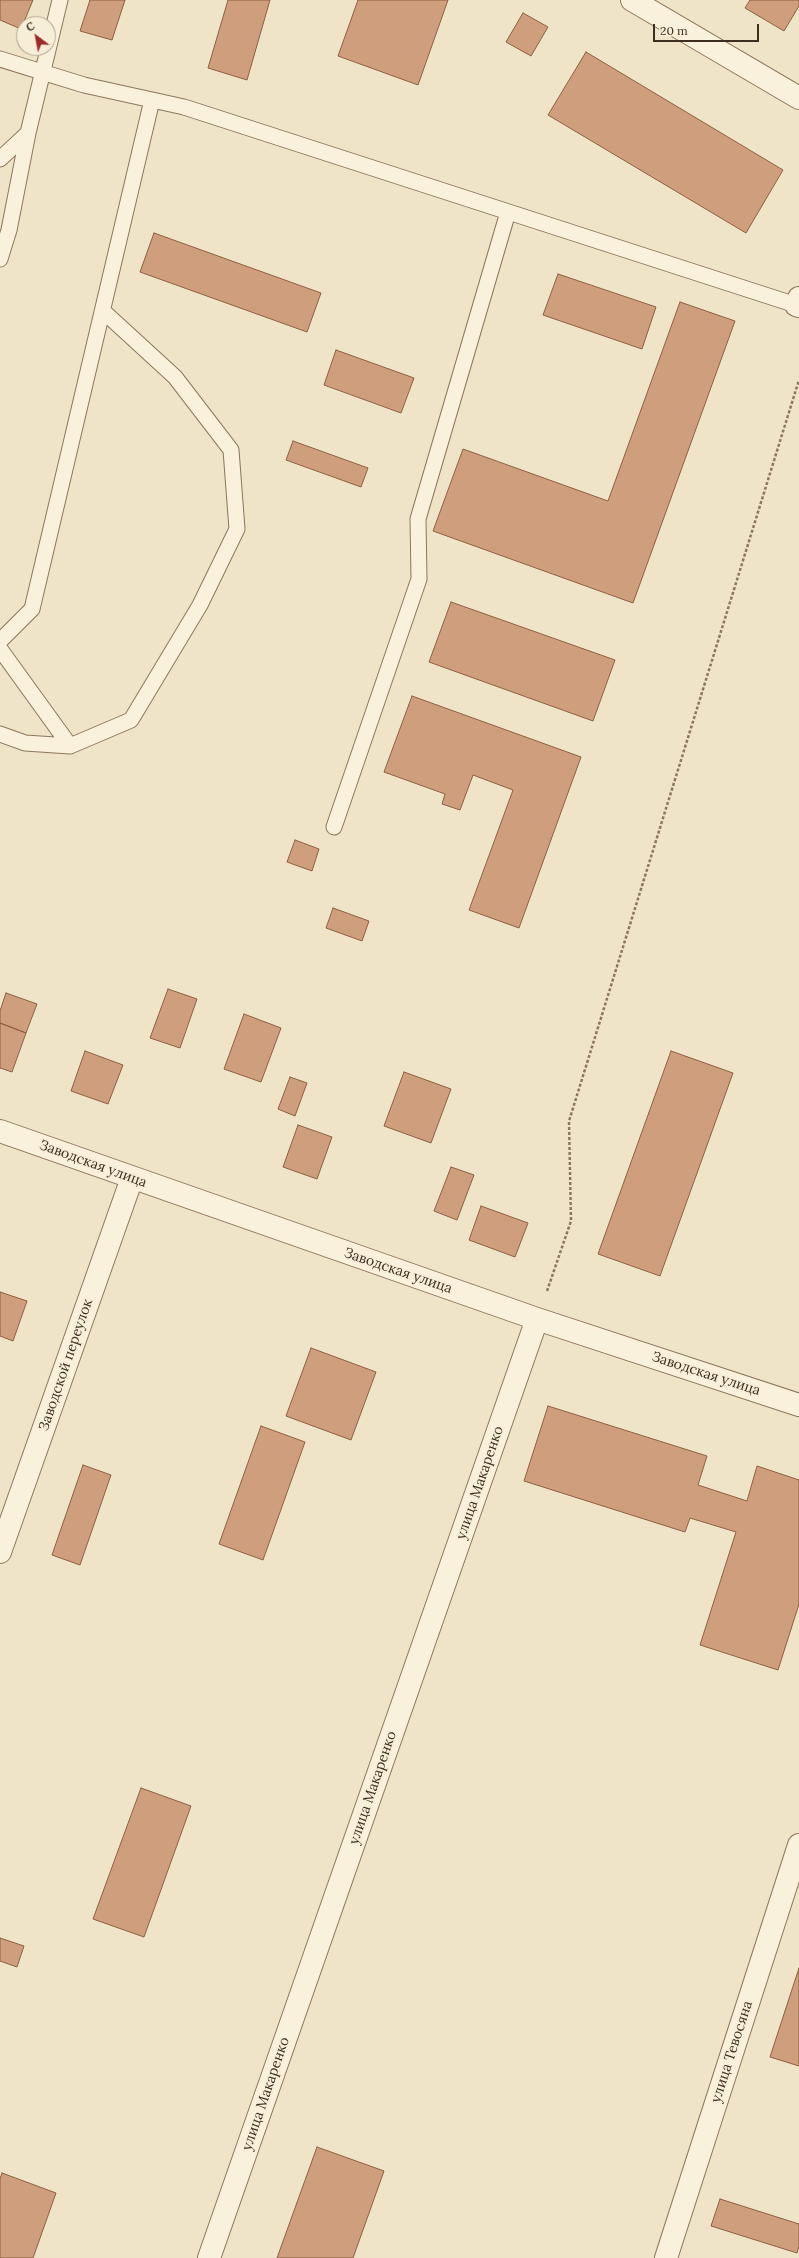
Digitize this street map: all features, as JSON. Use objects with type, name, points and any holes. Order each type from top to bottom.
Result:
[{"type":"street","points":[[632,0],[799,98]]},
{"type":"street","name":"Заводская улица","points":[[0,1131],[537,1319],[799,1405]]},
{"type":"street","name":"Заводской переулок","points":[[0,1552],[132,1178]]},
{"type":"street","name":"улица Макаренко","points":[[209,2258],[537,1319]]},
{"type":"street","name":"улица Тевосяна","points":[[666,2258],[799,1846]]},
{"type":"lane","points":[[0,259],[9,230],[28,133],[60,0]]},
{"type":"lane","points":[[0,59],[84,85],[184,107],[508,212],[798,303]]},
{"type":"lane","points":[[0,641],[32,609],[152,100]]},
{"type":"lane","points":[[0,159],[28,133]]},
{"type":"lane","points":[[334,827],[419,579],[418,519],[508,212]]},
{"type":"lane","points":[[0,734],[25,743],[70,746],[131,720],[200,605],[237,529],[231,450],[175,377],[103,311]]},
{"type":"lane","points":[[0,649],[70,746]]},
{"type":"path","points":[[537,1319],[571,1221],[569,1121],[799,380]]},
{"type":"building","points":[[0,0],[33,0],[26,16],[16,16],[16,27],[0,20]]},
{"type":"building","points":[[90,0],[125,0],[112,40],[80,31]]},
{"type":"building","points":[[228,0],[270,0],[247,80],[208,68]]},
{"type":"building","points":[[358,0],[448,0],[418,85],[338,56]]},
{"type":"building","points":[[750,0],[799,0],[799,6],[784,31],[745,8]]},
{"type":"building","points":[[523,13],[548,27],[531,56],[506,42]]},
{"type":"building","points":[[586,52],[783,170],[746,233],[548,115]]},
{"type":"building","points":[[154,233],[321,293],[307,332],[140,272]]},
{"type":"building","points":[[558,274],[656,307],[642,349],[543,315]]},
{"type":"building","points":[[680,302],[735,321],[633,603],[433,531],[463,449],[608,501]]},
{"type":"building","points":[[336,350],[414,378],[401,413],[324,385]]},
{"type":"building","points":[[293,441],[368,468],[361,487],[286,460]]},
{"type":"building","points":[[451,602],[615,660],[593,721],[429,662]]},
{"type":"building","points":[[412,696],[581,757],[519,928],[469,910],[513,790],[473,775],[460,810],[442,804],[445,794],[384,772]]},
{"type":"building","points":[[295,840],[319,849],[312,871],[287,862]]},
{"type":"building","points":[[333,908],[369,921],[362,941],[326,928]]},
{"type":"building","points":[[168,989],[197,999],[180,1048],[150,1038]]},
{"type":"building","points":[[6,993],[37,1004],[26,1033],[0,1023],[0,1011]]},
{"type":"building","points":[[244,1014],[281,1028],[261,1082],[224,1069]]},
{"type":"building","points":[[0,1023],[26,1033],[12,1072],[0,1068]]},
{"type":"building","points":[[85,1051],[123,1065],[108,1104],[71,1091]]},
{"type":"building","points":[[671,1051],[733,1073],[660,1276],[598,1254]]},
{"type":"building","points":[[404,1072],[451,1089],[431,1143],[384,1126]]},
{"type":"building","points":[[290,1077],[307,1083],[295,1116],[278,1109]]},
{"type":"building","points":[[298,1125],[332,1137],[317,1179],[283,1167]]},
{"type":"building","points":[[451,1167],[474,1175],[457,1220],[434,1211]]},
{"type":"building","points":[[481,1206],[528,1223],[515,1257],[469,1240]]},
{"type":"building","points":[[0,1292],[27,1301],[13,1341],[0,1336]]},
{"type":"building","points":[[311,1348],[376,1372],[351,1440],[286,1416]]},
{"type":"building","points":[[548,1406],[707,1456],[698,1485],[747,1501],[757,1466],[799,1480],[799,1604],[778,1670],[700,1645],[736,1532],[690,1518],[685,1532],[524,1481]]},
{"type":"building","points":[[261,1426],[305,1442],[263,1560],[219,1544]]},
{"type":"building","points":[[83,1465],[111,1475],[80,1565],[52,1555]]},
{"type":"building","points":[[141,1788],[191,1806],[144,1937],[93,1919]]},
{"type":"building","points":[[0,1938],[24,1946],[17,1967],[0,1961]]},
{"type":"building","points":[[799,1968],[799,2066],[770,2057]]},
{"type":"building","points":[[317,2147],[384,2171],[353,2258],[277,2258]]},
{"type":"building","points":[[2,2173],[56,2193],[33,2258],[0,2258],[0,2179]]},
{"type":"building","points":[[720,2199],[799,2224],[799,2246],[797,2253],[711,2226]]}]
